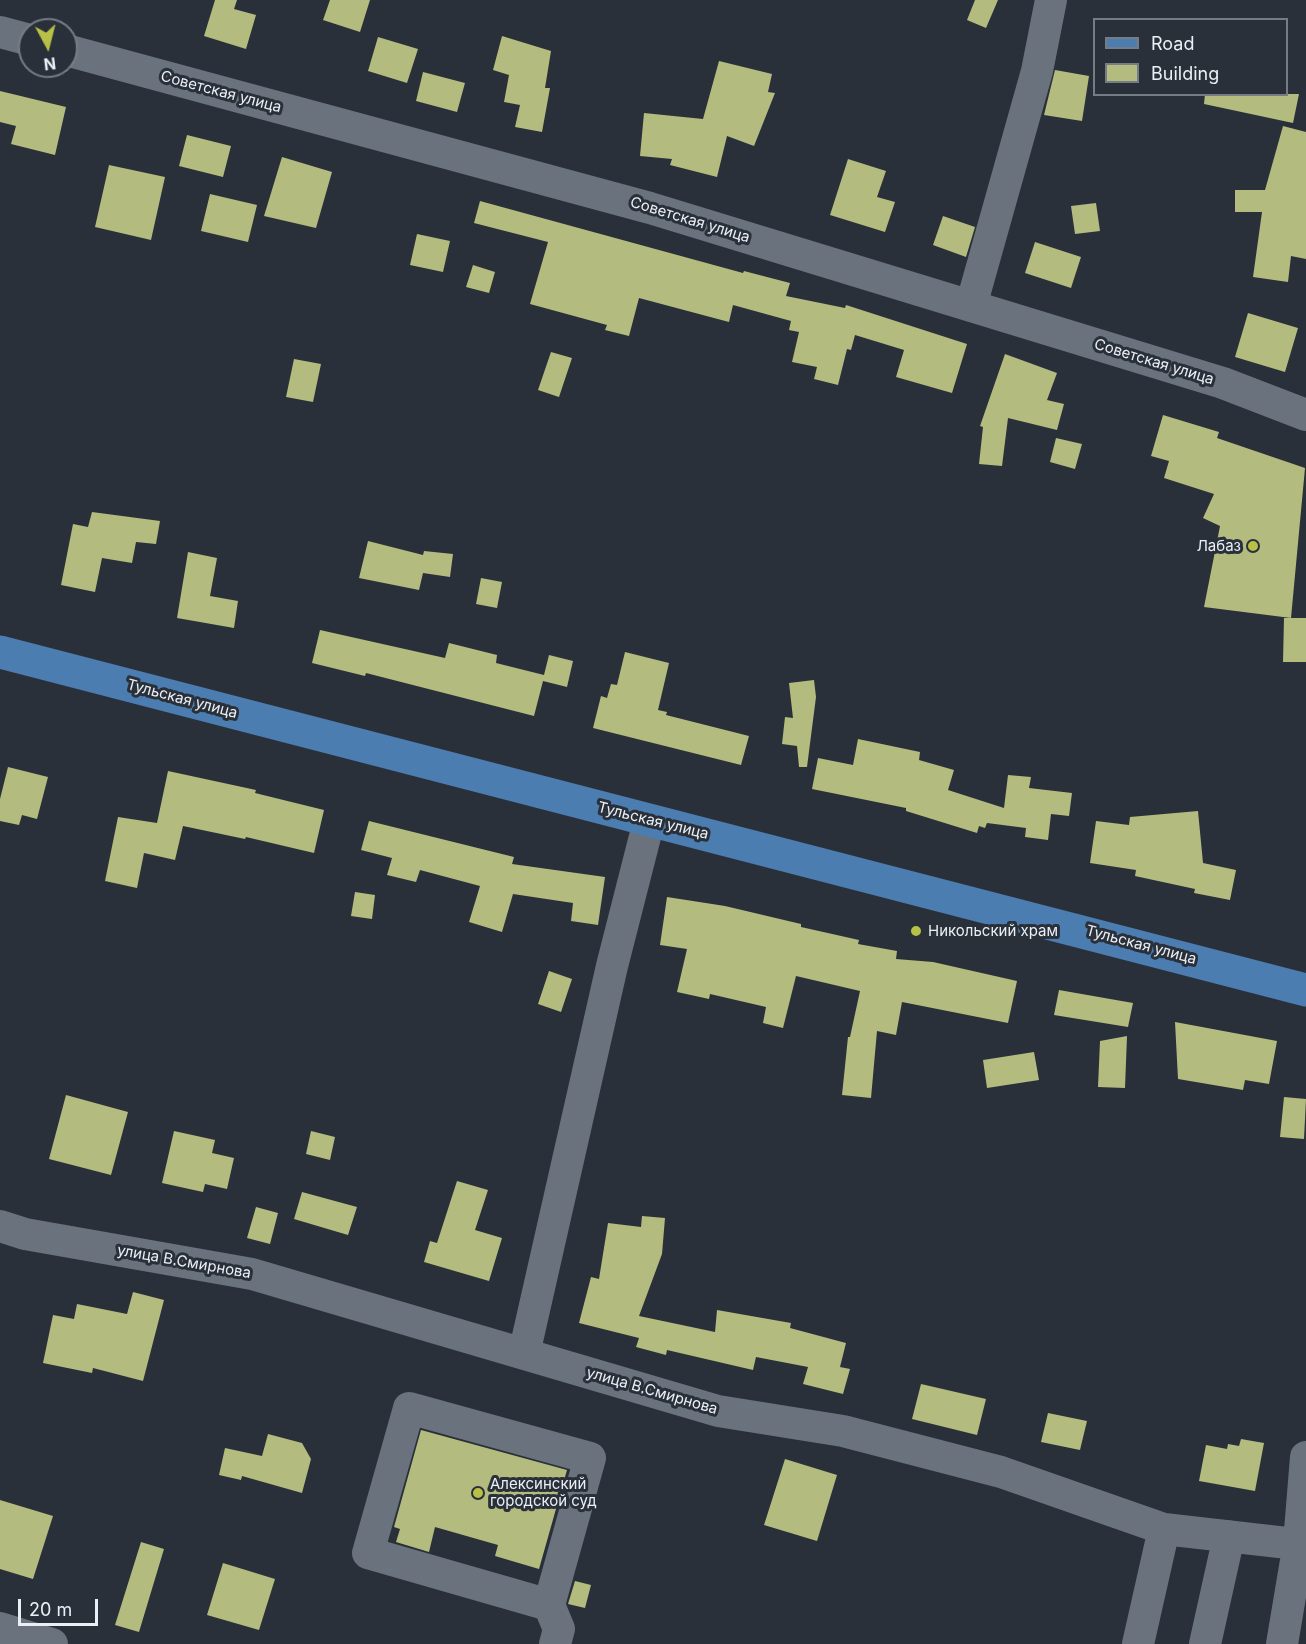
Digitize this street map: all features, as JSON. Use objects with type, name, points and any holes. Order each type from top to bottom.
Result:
[{"type":"main road","name":"Тульская улица","points":[[0,652],[649,820],[927,889],[1306,990]]},
{"type":"street","points":[[971,306],[1031,93],[1051,0]]},
{"type":"street","points":[[0,32],[18,37]]},
{"type":"street","name":"Советская улица","points":[[78,53],[650,208],[1222,383],[1306,415]]},
{"type":"street","points":[[524,1354],[612,966],[649,820]]},
{"type":"street","name":"улица В.Смирнова","points":[[0,1226],[25,1234],[252,1274],[718,1411],[843,1431],[1001,1472],[1164,1529],[1302,1544]]},
{"type":"street","points":[[549,1605],[368,1553],[410,1408],[590,1458],[549,1605],[559,1629],[555,1644]]},
{"type":"street","points":[[1282,1644],[1302,1544],[1306,1457]]},
{"type":"street","points":[[1138,1644],[1164,1529]]},
{"type":"street","points":[[1205,1644],[1229,1536]]},
{"type":"street","points":[[0,1628],[52,1644]]},
{"type":"building","points":[[215,0],[237,0],[234,9],[256,15],[246,49],[204,36]]},
{"type":"building","points":[[330,0],[370,0],[360,32],[323,20]]},
{"type":"building","points":[[975,0],[998,0],[986,28],[967,20]]},
{"type":"building","points":[[502,36],[551,51],[545,88],[550,88],[542,132],[515,127],[520,105],[504,102],[509,75],[493,70]]},
{"type":"building","points":[[378,37],[418,49],[407,83],[368,71]]},
{"type":"building","points":[[719,61],[772,74],[768,92],[775,93],[754,146],[727,136],[717,177],[670,165],[672,159],[640,156],[644,113],[703,119]]},
{"type":"building","points":[[1055,70],[1089,76],[1082,121],[1044,115]]},
{"type":"building","points":[[423,72],[465,83],[457,112],[416,101]]},
{"type":"building","points":[[0,91],[66,107],[55,155],[11,144],[16,126],[0,122]]},
{"type":"building","points":[[1299,94],[1293,123],[1204,104],[1205,96]]},
{"type":"building","points":[[1283,126],[1306,132],[1306,259],[1291,256],[1288,282],[1253,277],[1262,212],[1235,212],[1235,190],[1265,190]]},
{"type":"building","points":[[187,135],[231,146],[223,177],[179,166]]},
{"type":"building","points":[[282,157],[332,172],[316,228],[264,216]]},
{"type":"building","points":[[848,159],[886,171],[877,197],[895,202],[885,232],[830,215]]},
{"type":"building","points":[[109,165],[165,177],[151,240],[95,227]]},
{"type":"building","points":[[210,194],[257,205],[248,242],[201,231]]},
{"type":"building","points":[[480,201],[743,273],[744,271],[790,283],[786,296],[845,308],[846,305],[967,344],[952,393],[896,377],[904,350],[855,335],[851,350],[847,349],[838,385],[814,379],[817,367],[792,362],[799,332],[789,330],[791,321],[733,305],[729,322],[639,298],[629,336],[605,330],[607,325],[530,304],[548,242],[474,223]]},
{"type":"building","points":[[1096,203],[1100,231],[1075,234],[1071,206]]},
{"type":"building","points":[[943,216],[975,227],[966,257],[933,245]]},
{"type":"building","points":[[417,234],[450,241],[443,272],[410,265]]},
{"type":"building","points":[[1035,242],[1081,257],[1071,288],[1025,273]]},
{"type":"building","points":[[473,265],[495,272],[489,293],[466,287]]},
{"type":"building","points":[[1248,313],[1298,328],[1285,372],[1235,357]]},
{"type":"building","points":[[551,352],[572,358],[559,397],[538,390]]},
{"type":"building","points":[[1005,354],[1057,373],[1047,400],[1064,404],[1057,430],[1008,418],[1002,466],[979,464],[983,427],[980,426]]},
{"type":"building","points":[[294,359],[321,364],[313,402],[286,397]]},
{"type":"building","points":[[1163,415],[1219,432],[1217,438],[1305,468],[1291,618],[1204,607],[1220,526],[1203,518],[1214,494],[1164,478],[1169,461],[1151,456]]},
{"type":"building","points":[[1056,438],[1082,444],[1075,469],[1050,462]]},
{"type":"building","points":[[92,512],[160,521],[156,544],[136,542],[132,563],[102,558],[95,592],[61,585],[73,524],[88,527]]},
{"type":"building","points":[[368,541],[423,555],[424,551],[453,554],[450,577],[423,573],[419,590],[359,578]]},
{"type":"building","points":[[188,552],[217,558],[210,596],[238,601],[234,628],[177,618]]},
{"type":"building","points":[[481,578],[502,582],[497,608],[476,604]]},
{"type":"building","points":[[1284,618],[1306,618],[1306,662],[1283,662]]},
{"type":"building","points":[[320,630],[445,658],[449,643],[497,655],[496,663],[544,675],[549,655],[573,661],[567,687],[543,681],[534,716],[366,673],[365,676],[312,663]]},
{"type":"building","points":[[625,652],[669,663],[658,710],[667,712],[666,715],[749,736],[741,765],[593,728],[601,696],[607,698],[611,684],[617,685]]},
{"type":"building","points":[[814,680],[816,697],[807,767],[799,767],[797,746],[782,744],[785,717],[793,718],[789,683]]},
{"type":"building","points":[[858,739],[920,752],[919,760],[954,770],[948,790],[1004,808],[1008,775],[1031,777],[1029,788],[1072,793],[1069,816],[1051,814],[1048,840],[1025,837],[1026,828],[987,823],[985,828],[979,826],[977,833],[906,811],[906,808],[812,789],[818,758],[853,765]]},
{"type":"building","points":[[8,767],[48,777],[37,819],[22,815],[19,825],[0,821],[0,799]]},
{"type":"building","points":[[168,771],[256,790],[255,793],[324,810],[314,853],[246,837],[245,839],[183,826],[175,860],[144,853],[137,888],[105,881],[118,817],[157,823]]},
{"type":"building","points":[[1198,811],[1203,863],[1236,870],[1230,900],[1194,893],[1195,889],[1135,876],[1136,870],[1090,863],[1096,821],[1129,825],[1130,817]]},
{"type":"building","points":[[369,821],[514,857],[512,864],[605,877],[598,925],[571,921],[573,903],[513,894],[502,932],[469,922],[480,886],[420,870],[416,882],[387,875],[392,858],[361,850]]},
{"type":"building","points":[[355,892],[375,895],[372,919],[351,916]]},
{"type":"building","points":[[667,897],[725,906],[801,924],[801,927],[859,940],[858,944],[897,951],[896,959],[933,962],[1017,981],[1008,1023],[902,1002],[896,1035],[877,1031],[871,1098],[842,1095],[848,1037],[850,1037],[860,991],[796,976],[783,1028],[763,1023],[766,1007],[710,994],[709,999],[677,992],[687,949],[660,945]]},
{"type":"building","points":[[549,971],[572,979],[561,1012],[538,1004]]},
{"type":"building","points":[[1059,990],[1133,1003],[1128,1027],[1054,1015]]},
{"type":"building","points":[[1175,1022],[1277,1041],[1269,1084],[1245,1080],[1243,1090],[1178,1079]]},
{"type":"building","points":[[1127,1036],[1125,1088],[1098,1087],[1100,1041]]},
{"type":"building","points":[[1034,1052],[1039,1080],[987,1088],[983,1060]]},
{"type":"building","points":[[66,1095],[128,1112],[111,1175],[49,1159]]},
{"type":"building","points":[[1284,1097],[1306,1099],[1304,1139],[1280,1137]]},
{"type":"building","points":[[174,1131],[215,1140],[212,1153],[234,1158],[227,1189],[205,1184],[203,1192],[162,1183]]},
{"type":"building","points":[[311,1131],[335,1137],[330,1160],[306,1154]]},
{"type":"building","points":[[457,1181],[488,1190],[475,1230],[502,1238],[489,1281],[424,1262],[430,1241],[437,1243]]},
{"type":"building","points":[[302,1192],[357,1207],[348,1235],[294,1219]]},
{"type":"building","points":[[256,1207],[278,1213],[270,1244],[247,1238]]},
{"type":"building","points":[[642,1216],[665,1218],[662,1254],[639,1316],[715,1332],[717,1310],[791,1323],[790,1328],[846,1343],[840,1367],[850,1369],[843,1394],[803,1384],[808,1367],[756,1357],[753,1370],[667,1350],[666,1355],[636,1347],[639,1338],[579,1323],[591,1277],[599,1279],[608,1223],[641,1227]]},
{"type":"building","points":[[133,1292],[164,1300],[143,1381],[93,1368],[92,1373],[43,1363],[53,1315],[74,1319],[77,1304],[127,1314]]},
{"type":"building","points":[[921,1384],[986,1399],[977,1435],[912,1419]]},
{"type":"building","points":[[1048,1413],[1087,1421],[1080,1450],[1041,1442]]},
{"type":"building","name":"Алексинский городской суд","points":[[421,1430],[567,1470],[539,1569],[495,1556],[498,1545],[435,1527],[429,1552],[396,1542],[400,1529],[394,1527]]},
{"type":"building","points":[[268,1434],[302,1443],[311,1459],[302,1493],[242,1476],[241,1480],[219,1475],[225,1448],[262,1456]]},
{"type":"building","points":[[1241,1439],[1264,1443],[1255,1491],[1199,1481],[1206,1445],[1227,1449],[1228,1444],[1239,1446]]},
{"type":"building","points":[[785,1459],[837,1475],[817,1541],[764,1525]]},
{"type":"building","points":[[0,1500],[53,1516],[33,1579],[0,1569]]},
{"type":"building","points":[[141,1542],[164,1549],[139,1632],[115,1625]]},
{"type":"building","points":[[223,1563],[275,1579],[259,1630],[207,1615]]},
{"type":"building","points":[[575,1581],[591,1585],[585,1608],[568,1604]]},
{"type":"place","name":"Лабаз","points":[[1253,546]]},
{"type":"place","name":"Никольский храм","points":[[916,931]]},
{"type":"place","name":"Алексинский городской суд","points":[[478,1493]]}]
